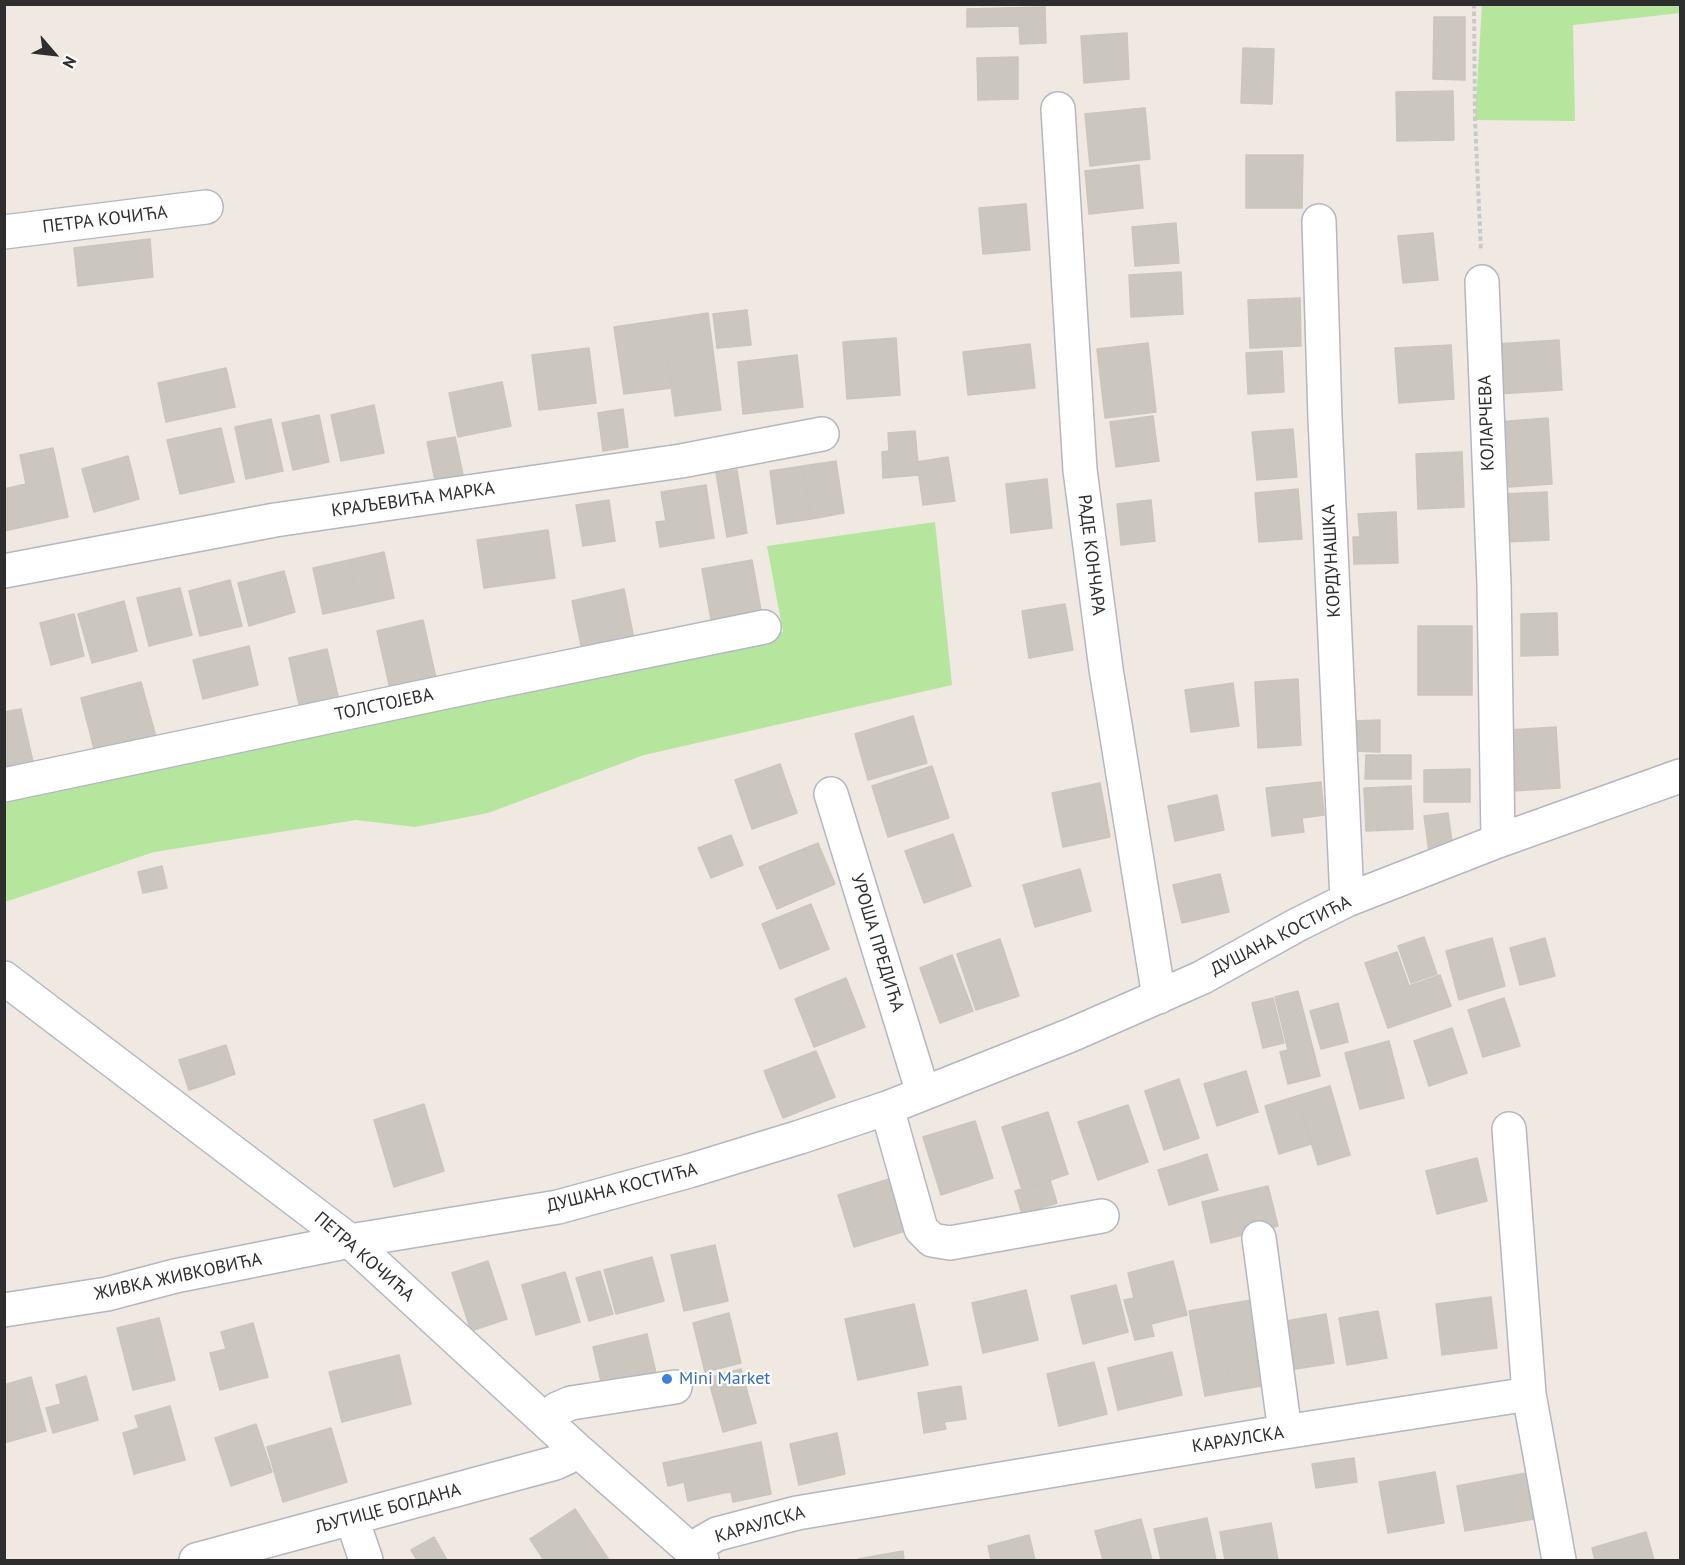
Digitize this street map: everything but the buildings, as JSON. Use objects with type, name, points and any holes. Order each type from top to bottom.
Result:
[{"type":"street","name":"РАДЕ КОНЧАРА","points":[[1058,109],[1080,470],[1106,669],[1159,997]]},
{"type":"street","name":"ПЕТРА КОЧИЋА","points":[[4,232],[206,207]]},
{"type":"street","name":"КОРДУНАШКА","points":[[1319,221],[1325,418],[1347,900]]},
{"type":"street","name":"КОЛАРЧЕВА","points":[[1482,282],[1494,584],[1498,841]]},
{"type":"street","name":"КРАЉЕВИЋА МАРКА","points":[[4,571],[275,520],[681,461],[822,434]]},
{"type":"street","name":"ТОЛСТОЈЕВА","points":[[4,785],[764,627]]},
{"type":"street","name":"ДУШАНА КОСТИЋА","points":[[350,1241],[558,1207],[789,1141],[887,1108],[1071,1035],[1159,997],[1201,978],[1347,900],[1498,841],[1680,776]]},
{"type":"street","name":"УРОША ПРЕДИЋА","points":[[831,794],[923,1093]]},
{"type":"street","name":"ПЕТРА КОЧИЋА","points":[[4,978],[350,1241],[576,1449],[698,1557]]},
{"type":"street","points":[[887,1108],[921,1229],[932,1240],[950,1243],[1102,1216]]},
{"type":"street","points":[[1509,1129],[1529,1394],[1559,1560]]},
{"type":"street","points":[[1259,1238],[1285,1432]]},
{"type":"street","name":"ЖИВКА ЖИВКОВИЋА","points":[[4,1310],[107,1294],[175,1276],[350,1241]]},
{"type":"street","points":[[546,1420],[557,1409],[571,1403],[675,1387]]},
{"type":"street","name":"КАРАУЛСКА","points":[[698,1557],[703,1542],[717,1534],[797,1513],[1529,1394]]},
{"type":"street","name":"ЉУТИЦЕ БОГДАНА","points":[[196,1560],[555,1463],[566,1458],[576,1449]]},
{"type":"street","points":[[352,1519],[366,1560]]},
{"type":"path","points":[[1474,4],[1475,120],[1482,282]]},
{"type":"green space","points":[[1680,4],[1680,13],[1573,25],[1575,121],[1475,120],[1482,5]]},
{"type":"green space","points":[[935,522],[952,685],[644,755],[488,813],[415,827],[356,820],[154,852],[5,902],[4,787],[783,632],[767,546]]},
{"type":"place","name":"Mini Market","points":[[667,1379]]}]
